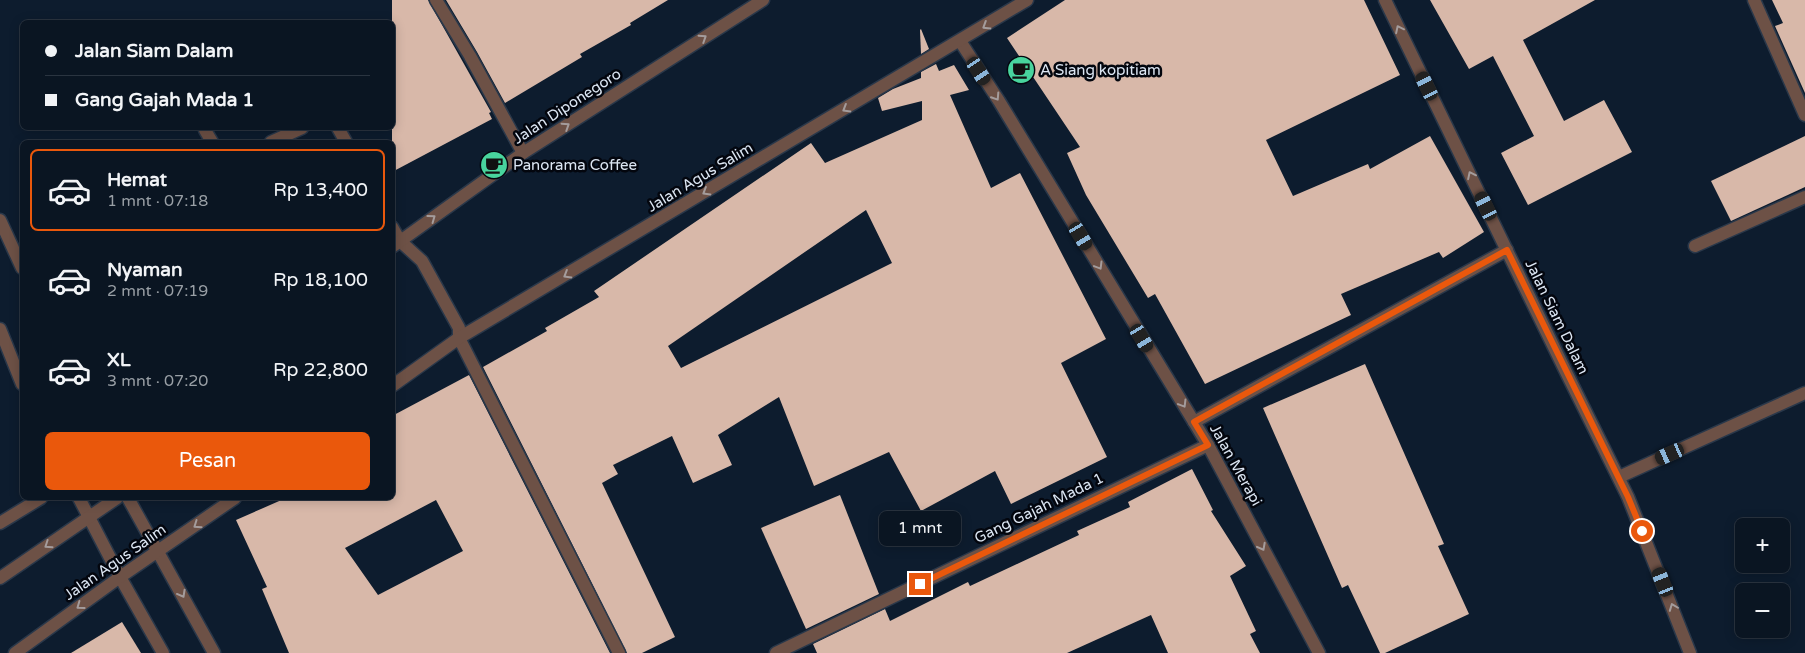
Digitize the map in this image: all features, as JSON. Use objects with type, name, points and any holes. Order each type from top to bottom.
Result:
[{"type":"street","points":[[436,0],[470,56],[523,153]]},
{"type":"street","name":"Jalan Diponegoro","points":[[396,244],[523,153],[763,0]]},
{"type":"street","name":"Jalan Agus Salim","points":[[395,384],[460,333],[960,42],[1027,0]]},
{"type":"street","name":"Jalan Siam Dalam","points":[[1385,0],[1560,362],[1619,477],[1663,582],[1690,653]]},
{"type":"street","points":[[1754,0],[1805,115]]},
{"type":"street","name":"Jalan Merapi","points":[[960,42],[999,101],[1208,445],[1319,653]]},
{"type":"street","points":[[205,130],[211,140]]},
{"type":"street","points":[[275,140],[298,130]]},
{"type":"street","points":[[1695,246],[1805,197]]},
{"type":"street","points":[[0,220],[20,264]]},
{"type":"street","points":[[396,244],[422,261],[460,333],[619,653]]},
{"type":"street","points":[[1194,422],[1507,250]]},
{"type":"street","points":[[0,329],[20,379]]},
{"type":"street","points":[[1619,477],[1805,393]]},
{"type":"street","name":"Gang Gajah Mada 1","points":[[776,653],[1208,445]]},
{"type":"street","points":[[0,523],[38,500]]},
{"type":"street","points":[[80,500],[120,577],[163,653]]},
{"type":"street","points":[[0,578],[114,500]]},
{"type":"street","points":[[129,500],[214,653]]},
{"type":"street","name":"Jalan Agus Salim","points":[[15,653],[120,577],[232,500]]},
{"type":"building","points":[[392,0],[428,0],[491,112],[489,113],[492,119],[395,170],[395,140],[392,140],[392,130],[395,130],[395,20],[392,20]]},
{"type":"building","points":[[446,0],[668,0],[630,23],[631,25],[580,54],[582,57],[505,103]]},
{"type":"building","points":[[1065,0],[1364,0],[1400,75],[1266,140],[1293,196],[1368,164],[1370,169],[1430,136],[1484,232],[1443,258],[1439,252],[1341,294],[1351,315],[1205,384],[1155,294],[1148,298],[1086,195],[1067,153],[1080,147],[1007,38]]},
{"type":"building","points":[[1430,0],[1595,0],[1523,40],[1564,121],[1604,100],[1632,152],[1528,205],[1501,153],[1534,136],[1493,56],[1469,69]]},
{"type":"building","points":[[1772,0],[1805,0],[1805,93],[1775,26],[1783,23]]},
{"type":"building","points":[[920,30],[929,49],[921,54]]},
{"type":"building","points":[[936,64],[939,71],[954,65],[969,90],[950,95],[991,188],[1020,173],[1106,339],[1061,363],[1107,457],[1011,504],[995,471],[921,511],[889,452],[814,486],[779,397],[718,435],[732,465],[693,483],[672,436],[613,465],[618,474],[602,483],[675,637],[642,653],[627,653],[483,367],[547,331],[545,328],[599,297],[594,291],[811,143],[825,163],[922,120],[922,101],[882,111],[878,98],[893,89],[921,78],[921,72]],"holes":[[[866,210],[892,263],[681,368],[668,346]]]},
{"type":"building","points":[[1805,136],[1805,187],[1731,221],[1711,181]]},
{"type":"building","points":[[1365,364],[1444,544],[1438,546],[1469,614],[1385,653],[1380,653],[1348,585],[1342,588],[1263,408]]},
{"type":"building","points":[[469,375],[610,653],[289,653],[262,589],[267,587],[236,520],[281,500],[395,500],[395,414]],"holes":[[[436,500],[463,551],[378,595],[345,548]]]},
{"type":"building","points":[[1192,469],[1213,510],[1211,511],[1246,566],[1230,576],[1256,631],[1250,634],[1260,653],[1168,653],[1151,615],[1067,653],[817,653],[813,644],[885,609],[890,621],[968,582],[970,586],[1079,535],[1077,531],[1130,507],[1128,502]]},
{"type":"building","points":[[840,495],[879,594],[806,629],[761,528]]},
{"type":"building","points":[[122,622],[141,653],[71,653]]},
{"type":"place","name":"A Siang kopitiam","points":[[1021,70]]},
{"type":"place","name":"Panorama Coffee","points":[[494,165]]},
{"type":"route","points":[[920,584],[1208,445],[1194,422],[1507,250],[1628,497],[1642,531]]}]
